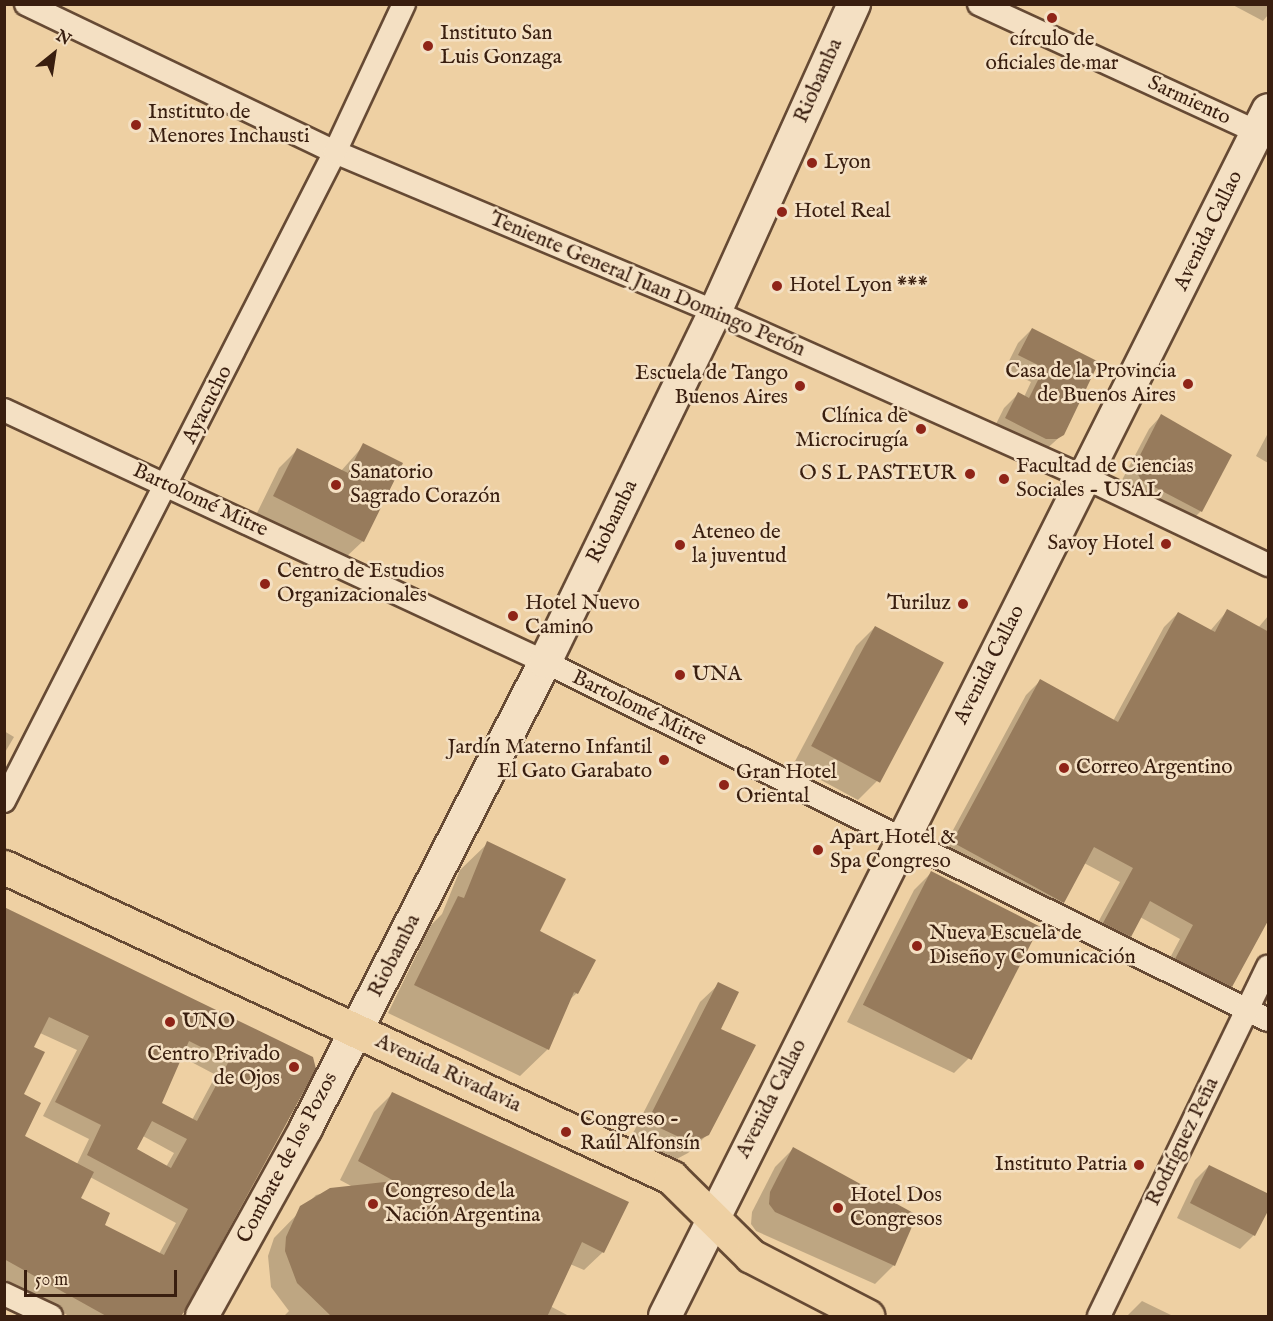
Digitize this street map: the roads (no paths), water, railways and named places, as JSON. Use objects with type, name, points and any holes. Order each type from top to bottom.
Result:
[{"type":"main road","name":"Avenida Rivadavia","points":[[4,867],[671,1178],[751,1256],[864,1316]]},
{"type":"street","name":"Teniente General Juan Domingo Perón","points":[[26,4],[335,152],[715,312],[1086,478],[1269,565]]},
{"type":"street","name":"Ayacucho","points":[[4,801],[335,152],[405,4]]},
{"type":"street","name":"Riobamba","points":[[356,1031],[545,662],[715,312],[854,4]]},
{"type":"street","name":"Sarmiento","points":[[979,4],[1265,126]]},
{"type":"street","name":"Avenida Callao","points":[[665,1317],[902,839],[1265,126]]},
{"type":"street","name":"Bartolomé Mitre","points":[[4,410],[545,662],[1269,1020]]},
{"type":"street","name":"Rodríguez Peña","points":[[1099,1317],[1246,1009],[1269,967]]},
{"type":"street","name":"Combate de los Pozos","points":[[202,1317],[356,1031]]},
{"type":"street","points":[[4,1294],[51,1317]]},
{"type":"place","name":"círculo de oficiales de mar","points":[[1052,18]]},
{"type":"place","name":"Instituto San Luis Gonzaga","points":[[428,46]]},
{"type":"place","name":"Instituto de Menores Inchausti","points":[[136,125]]},
{"type":"place","name":"Lyon","points":[[812,163]]},
{"type":"place","name":"Hotel Real","points":[[782,212]]},
{"type":"place","name":"Hotel Lyon ***","points":[[777,286]]},
{"type":"place","name":"Casa de la Provincia de Buenos Aires","points":[[1188,384]]},
{"type":"place","name":"Escuela de Tango Buenos Aires","points":[[800,386]]},
{"type":"place","name":"Clínica de Microcirugía","points":[[921,429]]},
{"type":"place","name":"O S L PASTEUR","points":[[970,474]]},
{"type":"place","name":"Facultad de Ciencias Sociales - USAL","points":[[1004,479]]},
{"type":"place","name":"Sanatorio Sagrado Corazón","points":[[336,485]]},
{"type":"place","name":"Savoy Hotel","points":[[1166,544]]},
{"type":"place","name":"Ateneo de la juventud","points":[[680,545]]},
{"type":"place","name":"Centro de Estudios Organizacionales","points":[[265,584]]},
{"type":"place","name":"Turiluz","points":[[963,604]]},
{"type":"place","name":"Hotel Nuevo Camino","points":[[513,616]]},
{"type":"place","name":"UNA","points":[[680,675]]},
{"type":"place","name":"Jardín Materno Infantil El Gato Garabato","points":[[664,760]]},
{"type":"place","name":"Correo Argentino","points":[[1064,768]]},
{"type":"place","name":"Gran Hotel Oriental","points":[[724,785]]},
{"type":"place","name":"Apart Hotel & Spa Congreso","points":[[818,850]]},
{"type":"place","name":"Nueva Escuela de Diseño y Comunicación","points":[[917,946]]},
{"type":"place","name":"UNO","points":[[170,1022]]},
{"type":"place","name":"Centro Privado de Ojos","points":[[294,1067]]},
{"type":"place","name":"Congreso - Raúl Alfonsín","points":[[566,1132]]},
{"type":"place","name":"Instituto Patria","points":[[1139,1165]]},
{"type":"place","name":"Congreso de la Nación Argentina","points":[[373,1204]]},
{"type":"place","name":"Hotel Dos Congresos","points":[[838,1208]]}]
